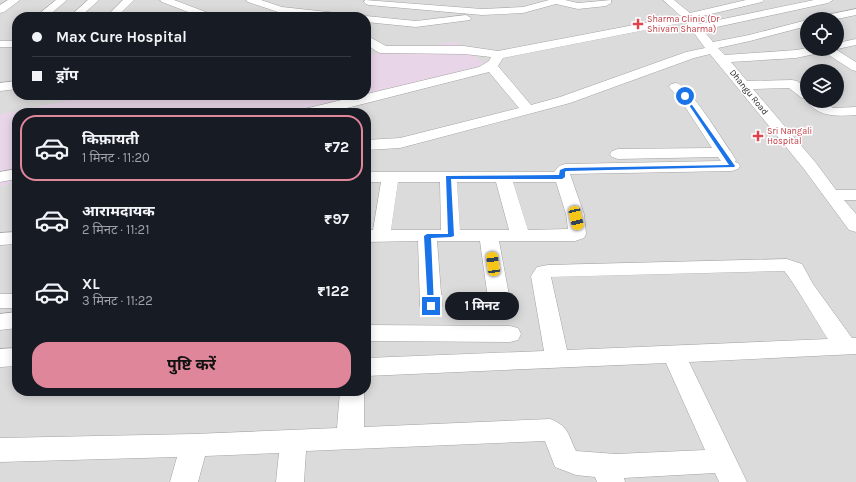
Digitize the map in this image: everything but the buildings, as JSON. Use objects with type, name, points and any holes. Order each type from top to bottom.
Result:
[{"type":"street","points":[[0,10],[15,0]]},
{"type":"street","points":[[46,12],[62,0]]},
{"type":"street","points":[[80,12],[94,0]]},
{"type":"street","points":[[116,12],[129,0]]},
{"type":"street","points":[[165,0],[197,12]]},
{"type":"street","points":[[251,0],[281,10],[316,12]]},
{"type":"street","points":[[355,12],[369,1],[422,3],[482,12],[524,10],[558,0],[578,6],[606,3],[606,0]]},
{"type":"street","points":[[685,16],[720,0]]},
{"type":"street","points":[[371,42],[380,49],[386,50],[464,50],[498,55],[759,0]]},
{"type":"street","points":[[685,16],[791,0]]},
{"type":"street","points":[[719,24],[828,0]]},
{"type":"street","points":[[409,16],[422,3]]},
{"type":"street","points":[[371,19],[422,24],[468,18],[482,12]]},
{"type":"street","points":[[844,14],[856,12]]},
{"type":"street","points":[[685,16],[719,24],[772,46],[786,55]]},
{"type":"street","name":"Dhangu Road","points":[[685,16],[810,166],[856,226]]},
{"type":"street","points":[[844,25],[856,22]]},
{"type":"street","points":[[371,145],[400,144],[565,100],[711,48],[800,25]]},
{"type":"street","points":[[844,45],[856,42]]},
{"type":"street","points":[[722,59],[786,55],[800,53]]},
{"type":"street","points":[[371,97],[483,70],[491,66],[498,55]]},
{"type":"street","points":[[838,56],[856,67]]},
{"type":"street","points":[[491,66],[528,110]]},
{"type":"street","points":[[744,85],[792,84],[800,90]]},
{"type":"street","points":[[0,88],[12,86]]},
{"type":"street","points":[[390,177],[374,236],[520,236],[578,234],[573,206],[562,177],[562,172],[565,169],[732,166],[685,96],[676,87]]},
{"type":"street","points":[[326,108],[359,100]]},
{"type":"street","points":[[823,108],[827,111],[856,111]]},
{"type":"street","points":[[841,112],[856,123]]},
{"type":"street","points":[[618,154],[722,152]]},
{"type":"street","points":[[0,177],[12,175]]},
{"type":"street","points":[[448,177],[451,236]]},
{"type":"street","points":[[371,178],[562,177]]},
{"type":"street","points":[[503,178],[520,236]]},
{"type":"street","points":[[831,195],[856,195]]},
{"type":"street","points":[[489,235],[500,306]]},
{"type":"street","points":[[427,236],[431,306]]},
{"type":"street","points":[[0,239],[12,238]]},
{"type":"street","points":[[557,358],[541,276],[544,272],[548,271],[787,265],[795,269],[804,286],[850,346]]},
{"type":"street","points":[[0,301],[12,301]]},
{"type":"street","points":[[0,322],[12,321]]},
{"type":"street","points":[[371,333],[510,334]]},
{"type":"street","points":[[371,367],[850,346]]},
{"type":"street","points":[[0,450],[194,445],[550,430],[556,435],[565,459],[609,474],[728,471],[674,354]]},
{"type":"street","points":[[0,358],[12,358]]},
{"type":"street","points":[[350,439],[352,396]]},
{"type":"street","points":[[290,482],[294,441]]},
{"type":"street","points":[[184,482],[194,445]]},
{"type":"shaded area","points":[[0,0],[856,0],[856,482],[0,482]]},
{"type":"shaded area","points":[[456,42],[487,66],[371,95],[371,54]]},
{"type":"shaded area","points":[[73,100],[350,100],[317,108],[31,108]]},
{"type":"shaded area","points":[[12,112],[12,183],[0,186],[0,114]]},
{"type":"place","name":"Sharma Clinic (Dr Shivam Sharma)","points":[[638,24]]},
{"type":"place","name":"Sri Nangali Hospital","points":[[758,136]]},
{"type":"route","points":[[431,306],[427,236],[451,236],[448,177],[562,177],[562,172],[565,169],[732,166],[685,96]]}]
